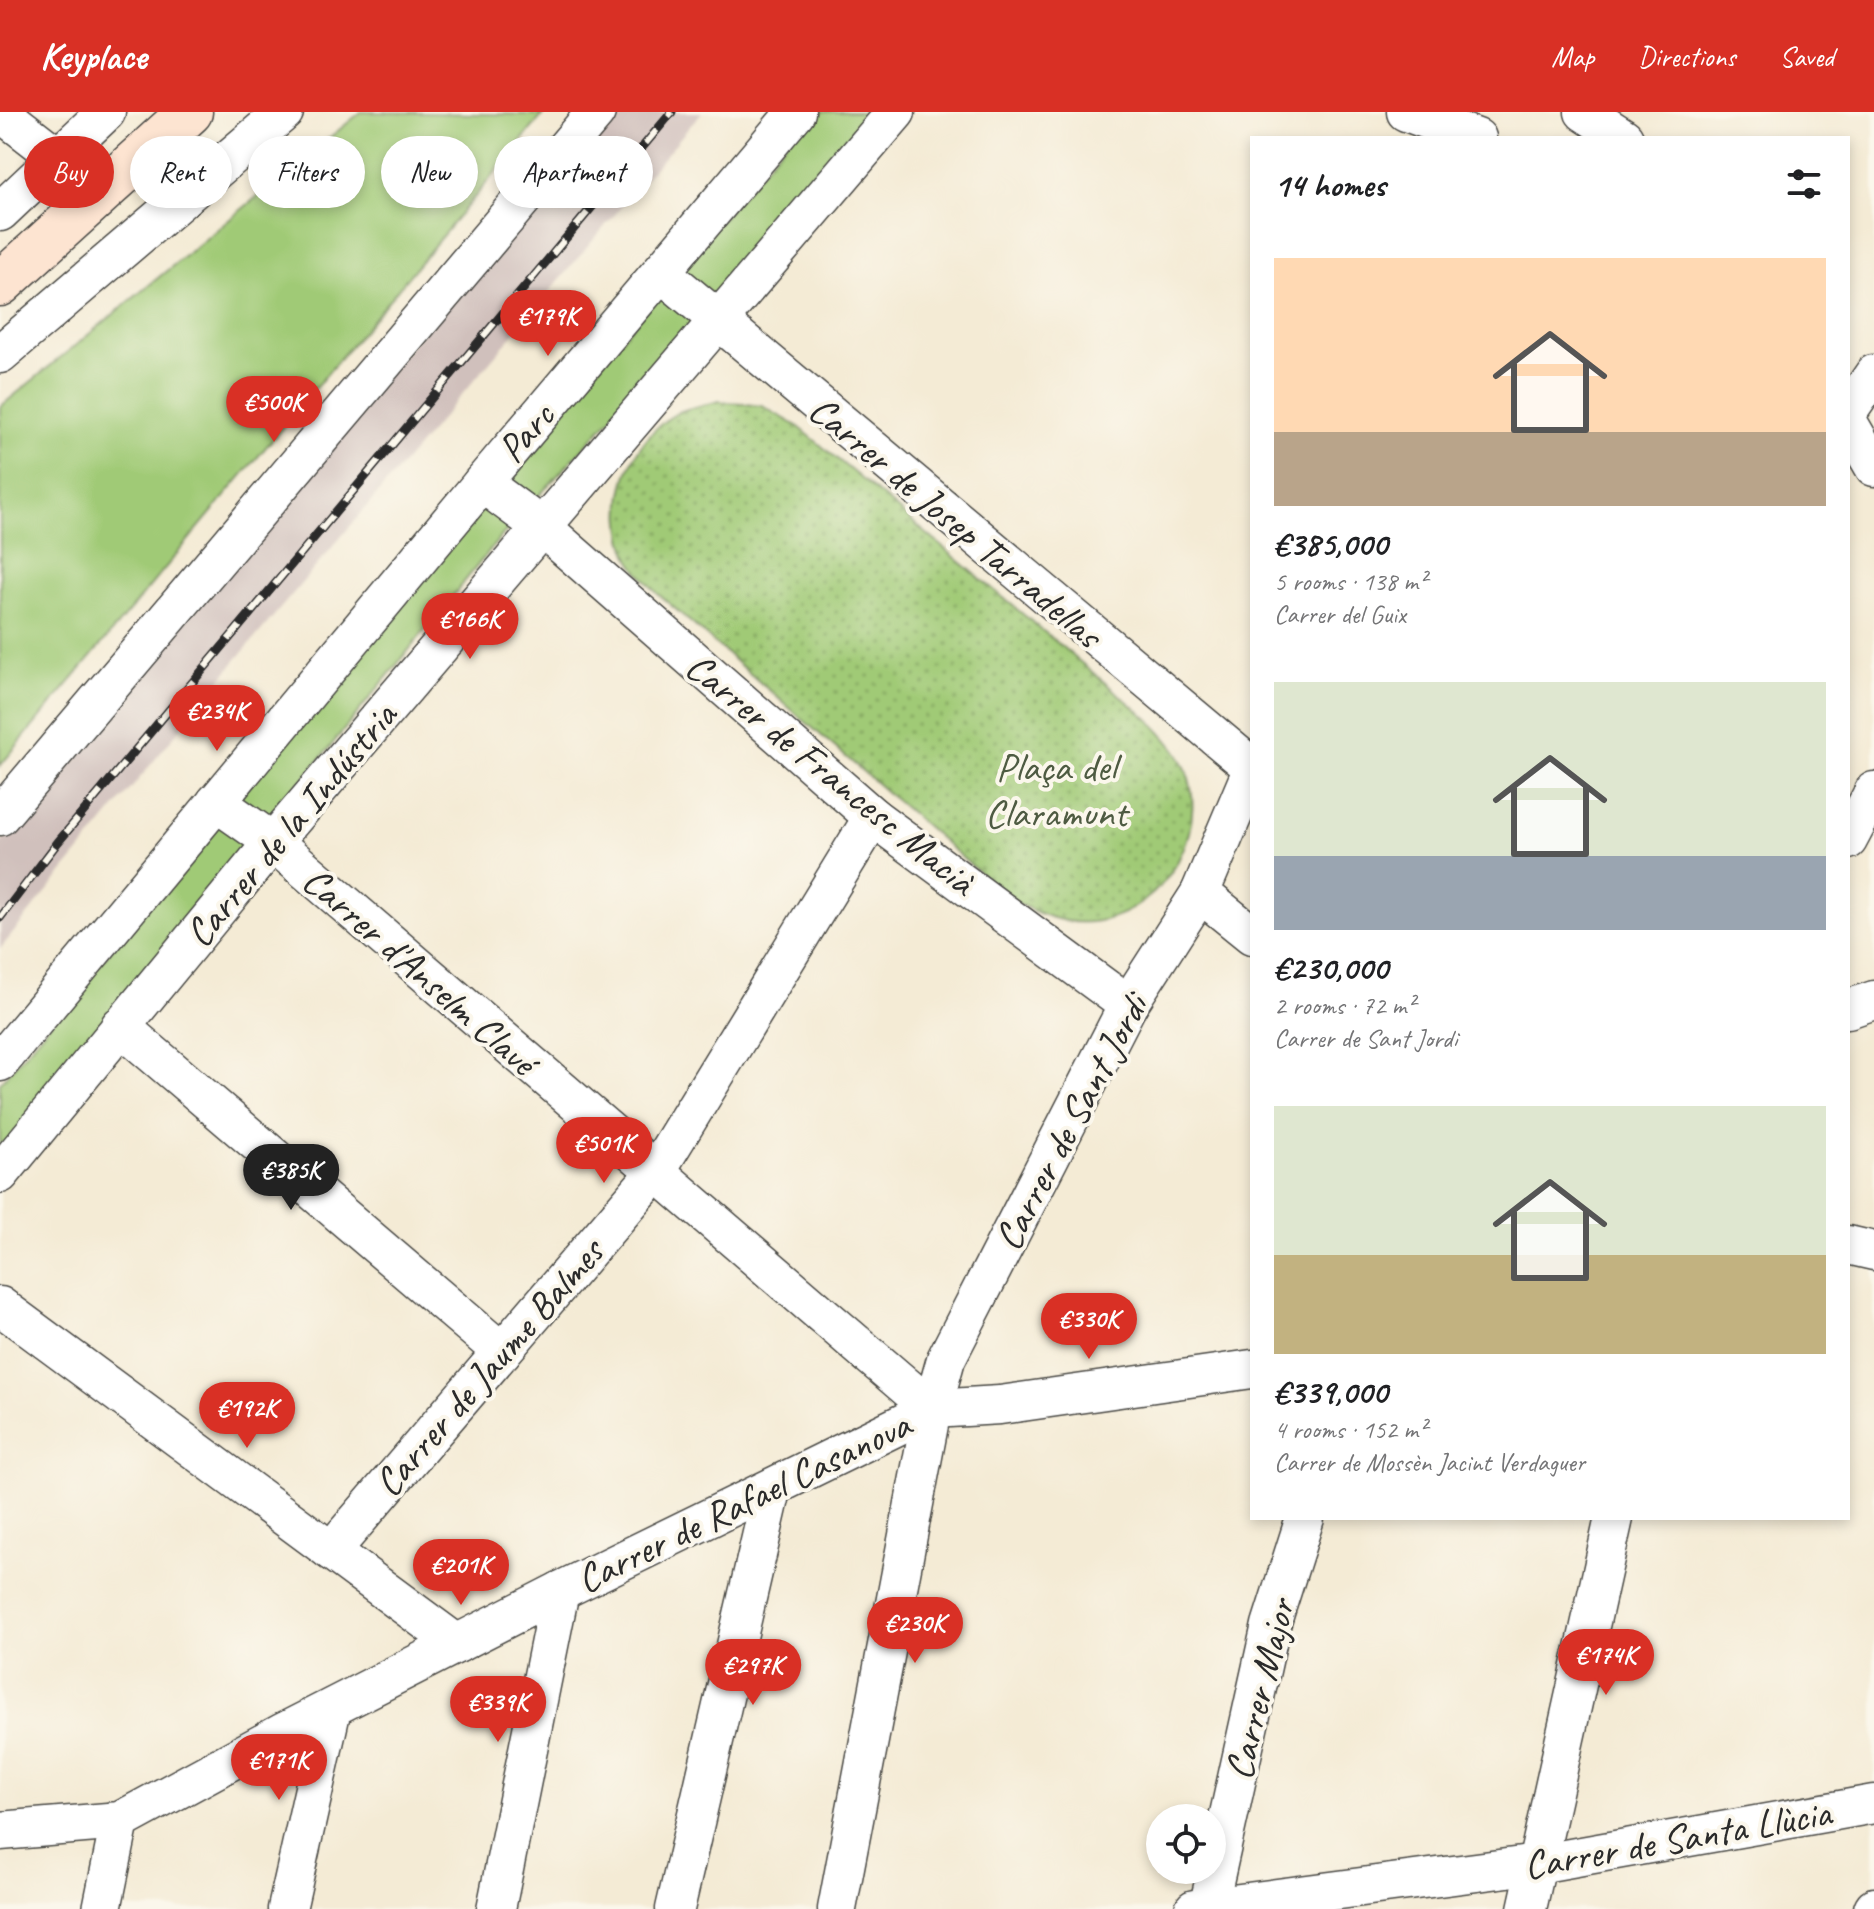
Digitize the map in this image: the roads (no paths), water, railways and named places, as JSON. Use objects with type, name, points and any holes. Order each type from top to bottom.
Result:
[{"type":"street","points":[[0,112],[31,136]]},
{"type":"street","points":[[80,136],[106,112]]},
{"type":"street","points":[[0,284],[190,112]]},
{"type":"street","points":[[0,354],[284,112]]},
{"type":"street","points":[[0,816],[596,112]]},
{"type":"street","points":[[662,273],[796,112]]},
{"type":"street","name":"Carrer de la Indústria","points":[[0,1174],[273,842],[896,112]]},
{"type":"street","points":[[1406,112],[1472,136]]},
{"type":"street","points":[[1564,112],[1574,136]]},
{"type":"street","points":[[1584,112],[1621,136]]},
{"type":"street","points":[[0,212],[24,189]]},
{"type":"street","name":"Carrer de Josep Tarradellas","points":[[662,273],[715,321],[1250,767]]},
{"type":"street","name":"Parc","points":[[482,483],[662,273]]},
{"type":"street","points":[[1850,411],[1874,374]]},
{"type":"street","points":[[1850,414],[1874,413]]},
{"type":"street","points":[[1850,425],[1874,467]]},
{"type":"street","name":"Carrer de la Indústria","points":[[0,1062],[482,483]]},
{"type":"street","name":"Carrer de Francesc Macià","points":[[482,483],[543,528],[873,817],[1128,1005]]},
{"type":"street","name":"Carrer de Sant Jordi","points":[[837,1909],[932,1409],[946,1359],[1128,1005],[1200,893],[1250,774]]},
{"type":"street","points":[[1850,836],[1874,791]]},
{"type":"street","name":"Carrer d'Anselm Clavé","points":[[216,802],[273,842],[932,1409]]},
{"type":"street","name":"Carrer de Jaume Balmes","points":[[331,1551],[655,1173],[873,817]]},
{"type":"street","points":[[1200,893],[1250,933]]},
{"type":"street","points":[[1850,1008],[1874,1000]]},
{"type":"street","points":[[120,1026],[502,1352]]},
{"type":"street","points":[[1850,1245],[1874,1251]]},
{"type":"street","points":[[0,1306],[457,1644]]},
{"type":"street","name":"Carrer de Rafael Casanova","points":[[0,1831],[120,1821],[560,1591],[772,1490],[932,1409],[1000,1405],[1250,1369]]},
{"type":"street","points":[[675,1909],[772,1490]]},
{"type":"street","name":"Carrer Major","points":[[1204,1908],[1271,1625],[1304,1520]]},
{"type":"street","points":[[1527,1909],[1614,1520]]},
{"type":"street","points":[[496,1909],[560,1591]]},
{"type":"street","points":[[287,1909],[332,1708]]},
{"type":"street","name":"Carrer de Santa Llùcia","points":[[1204,1908],[1537,1864],[1874,1804]]},
{"type":"street","points":[[102,1909],[120,1821]]},
{"type":"railway","points":[[0,918],[58,842],[672,112]]},
{"type":"park label","name":"Plaça del Claramunt","points":[[1056,789]]}]
